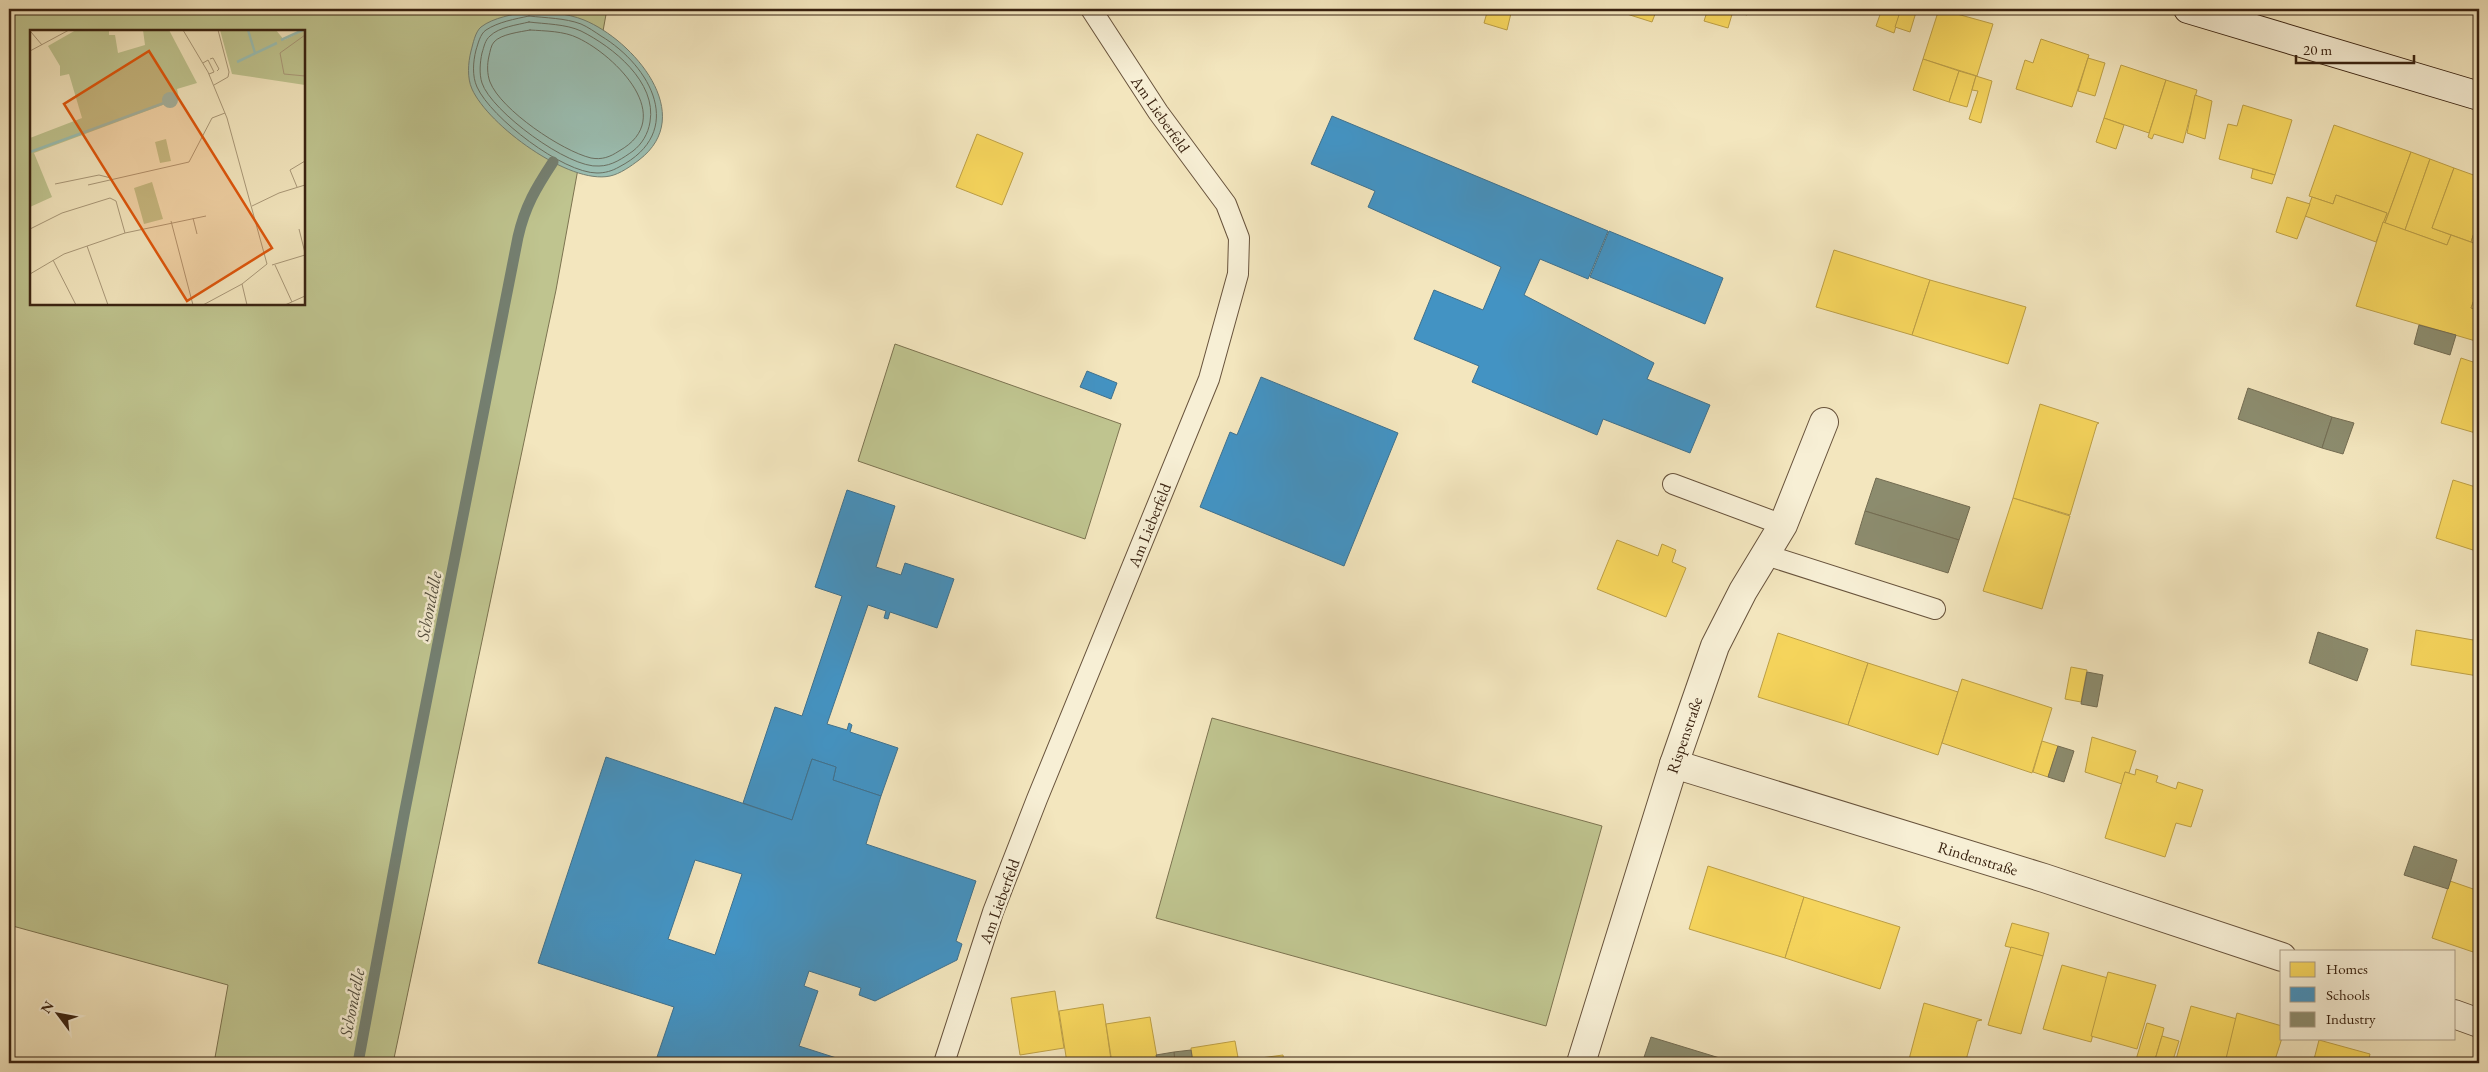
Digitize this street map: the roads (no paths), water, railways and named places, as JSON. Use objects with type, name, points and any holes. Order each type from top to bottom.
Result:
[{"type":"street","points":[[2188,9],[2479,96]]},
{"type":"street","name":"Rispenstraße","points":[[1582,1063],[1674,764],[1715,646],[1743,591],[1783,525],[1824,422]]},
{"type":"street","name":"Rindenstraße","points":[[1674,764],[2036,876],[2280,956]]},
{"type":"street","points":[[2456,1015],[2479,1023]]},
{"type":"lane","name":"Am Lieberfeld","points":[[943,1061],[994,912],[1037,799],[1209,378],[1238,274],[1239,238],[1226,204],[1158,112],[1091,9]]},
{"type":"lane","points":[[1672,484],[1783,525]]},
{"type":"lane","points":[[1766,554],[1935,609]]},
{"type":"water","points":[[528,11],[571,16],[584,20],[603,30],[622,44],[638,61],[652,81],[660,101],[662,122],[656,142],[639,160],[625,170],[610,176],[593,176],[573,171],[553,162],[512,135],[481,103],[472,89],[469,65],[473,42],[477,32],[481,27],[492,21]]},
{"type":"waterway","name":"Schondelle","points":[[358,1063],[404,815],[518,237],[532,198],[553,162]]}]
